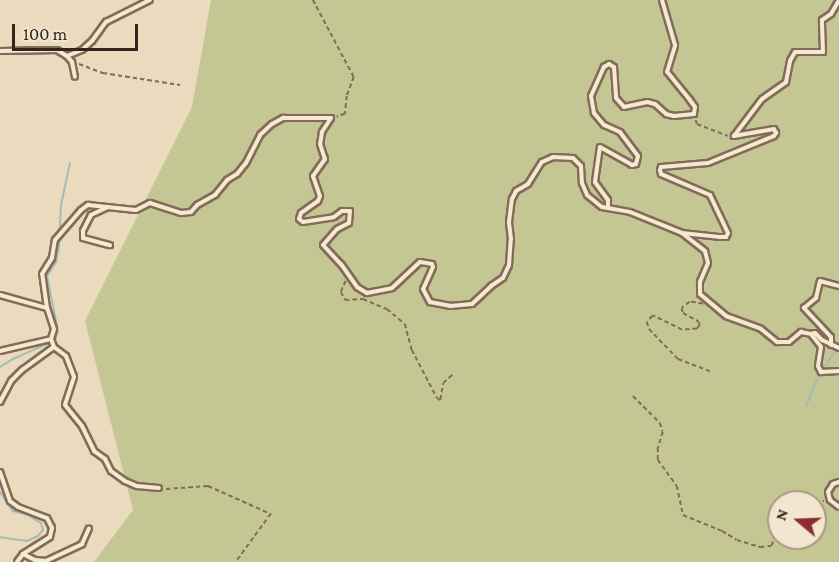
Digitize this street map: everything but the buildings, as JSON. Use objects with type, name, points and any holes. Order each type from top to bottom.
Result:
[{"type":"lane","points":[[68,56],[82,50],[92,42],[106,22],[150,0]]},
{"type":"lane","points":[[609,208],[608,200],[595,182],[600,147],[632,165],[636,164],[638,156],[620,132],[604,125],[594,113],[591,96],[604,67],[609,64],[614,68],[616,98],[624,107],[647,102],[655,104],[666,114],[674,116],[694,114],[695,107],[671,80],[667,72],[675,45],[663,0]]},
{"type":"lane","points":[[734,136],[762,99],[786,82],[790,62],[795,52],[823,52],[822,20],[831,14],[839,0]]},
{"type":"lane","points":[[0,51],[48,49],[68,56],[72,62],[75,77]]},
{"type":"lane","points":[[159,488],[137,486],[111,471],[105,459],[94,451],[82,426],[65,405],[74,377],[66,356],[54,347],[51,339],[54,329],[47,308],[42,274],[52,258],[60,235],[88,205],[136,210],[150,203],[181,213],[191,212],[215,195],[227,180],[237,174],[246,163],[260,135],[272,124],[283,118],[331,118]]},
{"type":"lane","points":[[331,118],[321,132],[320,144],[326,159],[313,176],[320,196],[318,201],[301,213],[299,219],[303,222],[334,217],[342,211],[350,211],[349,223],[337,229],[323,245],[341,264],[348,278],[357,288],[367,293],[376,293],[401,283],[420,262],[432,264],[433,267],[423,289],[430,302],[450,306],[472,304],[503,278],[509,265],[512,199],[536,175],[542,162],[553,157],[573,158],[579,162],[583,171],[582,183],[587,195],[602,207],[630,212],[682,233],[726,237],[728,233],[710,195],[661,174],[660,170],[661,167],[708,163],[776,133],[774,129],[734,136]]},
{"type":"lane","points":[[109,207],[91,214],[83,231],[83,238],[110,245]]},
{"type":"lane","points":[[682,233],[708,256],[706,271],[699,289],[700,294],[734,320],[761,329],[777,342],[789,342],[801,332],[815,333],[839,348]]},
{"type":"lane","points":[[831,345],[831,338],[804,308],[816,298],[820,281],[839,286]]},
{"type":"lane","points":[[0,295],[47,308]]},
{"type":"lane","points":[[811,334],[821,347],[818,366],[820,372],[839,371]]},
{"type":"lane","points":[[0,351],[51,339]]},
{"type":"lane","points":[[0,402],[11,381],[22,370],[54,347]]},
{"type":"lane","points":[[0,472],[10,501],[18,507],[47,518],[52,528],[50,537],[22,554],[17,562]]},
{"type":"lane","points":[[839,483],[833,484],[828,492],[830,500],[839,507]]},
{"type":"lane","points":[[22,554],[35,560],[46,561],[82,544],[89,528]]},
{"type":"path","points":[[313,0],[354,77],[345,114],[331,118]]},
{"type":"path","points":[[72,62],[103,73],[180,85]]},
{"type":"path","points":[[694,114],[697,124],[728,136],[734,136]]},
{"type":"path","points":[[348,278],[341,292],[345,300],[363,299],[387,309],[405,324],[412,350],[440,400],[442,383],[453,374]]},
{"type":"path","points":[[712,372],[678,358],[649,329],[647,322],[653,316],[682,330],[697,329],[699,322],[683,313],[682,308],[690,302],[713,304]]},
{"type":"path","points":[[633,396],[660,423],[663,432],[657,448],[658,460],[677,486],[683,515],[722,531],[737,540],[760,547],[767,546]]},
{"type":"path","points":[[159,488],[208,486],[271,514],[236,562]]},
{"type":"green space","points":[[211,0],[839,0],[839,562],[94,562],[133,510],[85,321],[192,107]]},
{"type":"waterway","points":[[0,367],[55,340],[58,331],[47,276],[56,262],[61,205],[70,163]]},
{"type":"waterway","points":[[823,368],[837,350]]},
{"type":"waterway","points":[[806,406],[819,376]]},
{"type":"waterway","points":[[0,492],[13,511],[28,515],[41,523],[43,530],[38,536],[27,541],[0,537]]}]
